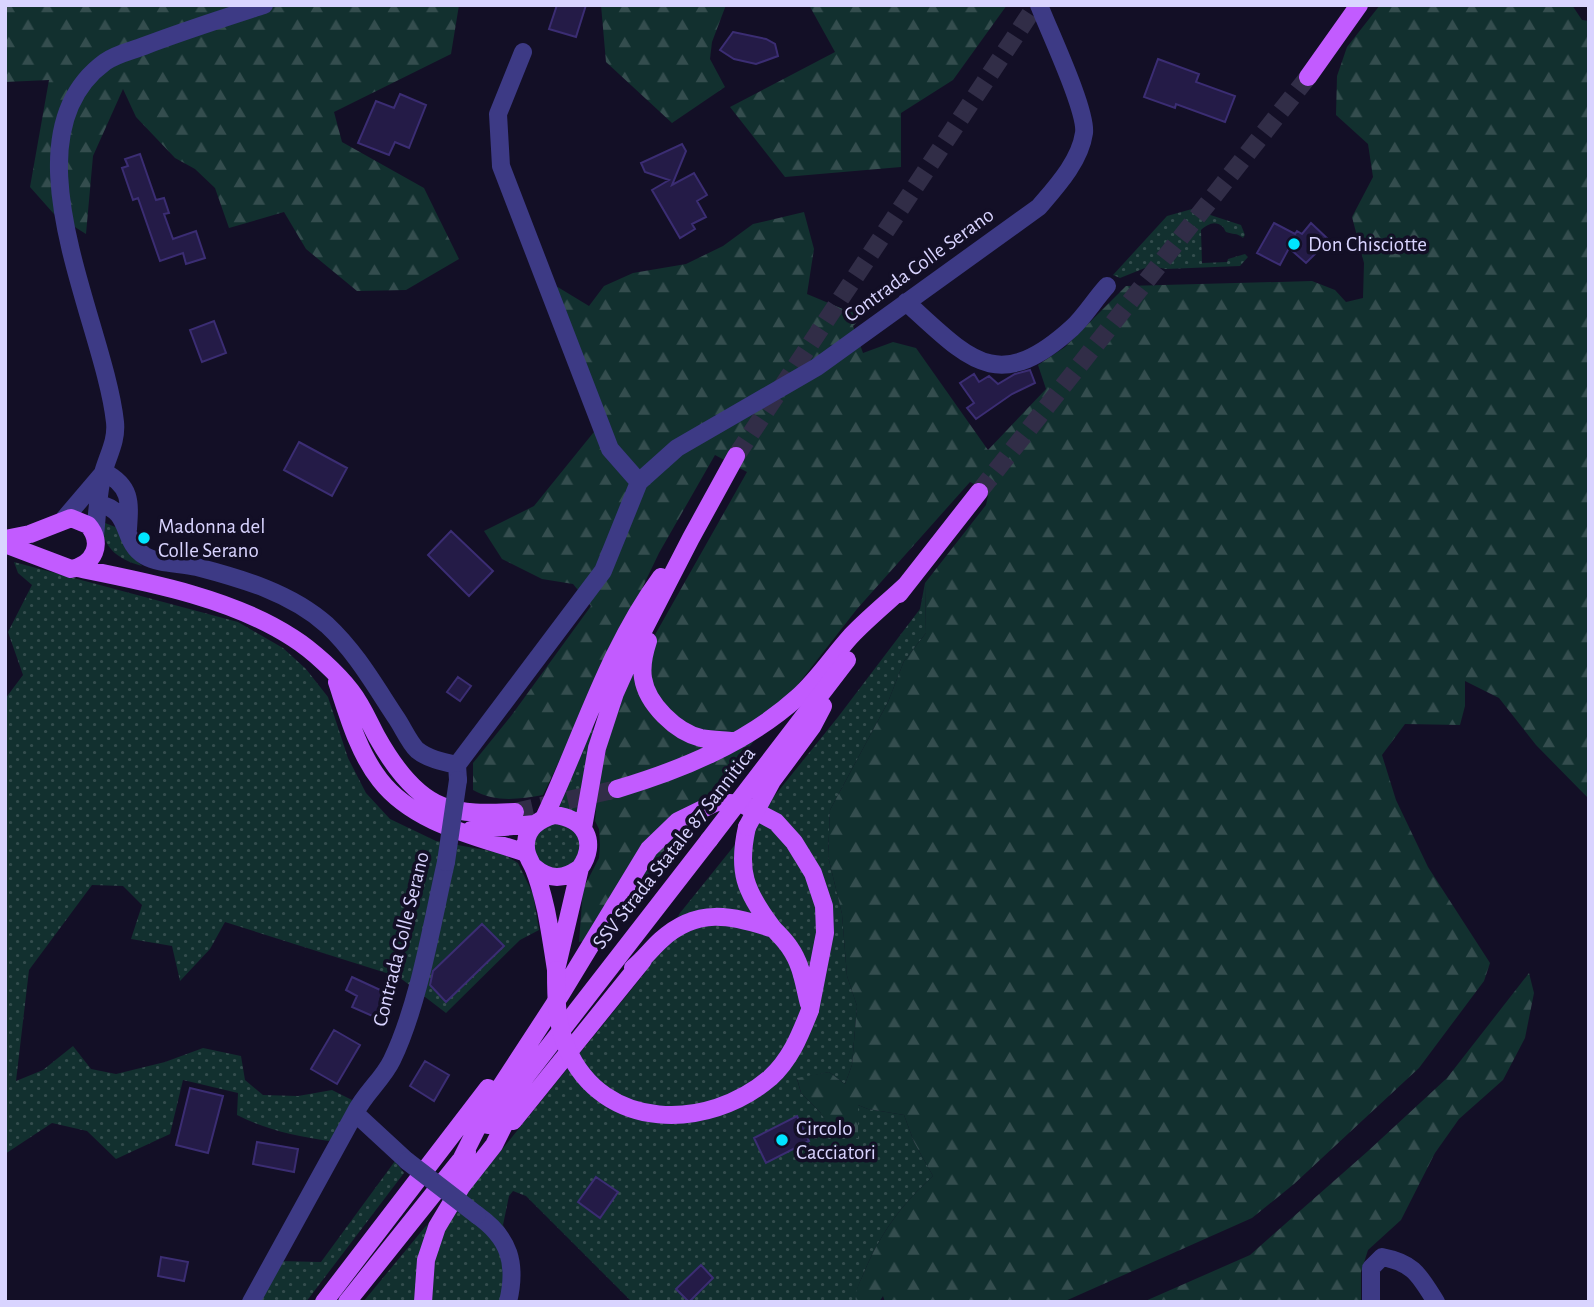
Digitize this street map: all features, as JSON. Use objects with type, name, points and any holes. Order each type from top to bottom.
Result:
[{"type":"main road","points":[[1308,77],[1359,5]]},
{"type":"main road","points":[[335,676],[352,726],[379,779],[399,801],[425,816],[530,860],[541,874],[562,877],[572,874],[585,861],[588,844],[583,828],[597,748],[615,693],[640,637],[736,456]]},
{"type":"main road","name":"SSV Strada Statale 87 Sannitica","points":[[403,1230],[461,1160],[979,492]]},
{"type":"main road","points":[[5,542],[60,522],[83,521],[122,571],[139,580]]},
{"type":"main road","points":[[56,564],[49,555],[46,544],[48,533],[60,522]]},
{"type":"main road","points":[[691,538],[685,567],[647,642],[643,680],[656,706],[676,727],[699,738],[733,741]]},
{"type":"main road","points":[[461,1160],[488,1106],[561,994],[649,849],[678,821],[717,802],[741,804],[776,822],[794,842],[813,873],[824,906],[825,933],[818,979],[796,1048],[770,1077],[734,1101],[702,1112],[648,1114],[625,1108],[598,1091],[578,1069],[560,1026],[556,1005],[556,970],[546,910],[530,860],[527,837],[540,821],[565,774],[589,712],[646,598],[691,538]]},
{"type":"main road","points":[[77,568],[90,560],[96,541]]},
{"type":"main road","points":[[5,542],[66,568],[139,580],[231,608],[265,622],[318,657],[350,690],[379,740],[402,773],[419,790],[441,805],[477,814],[515,811]]},
{"type":"main road","points":[[617,789],[660,776],[764,725],[799,696],[852,636],[906,585]]},
{"type":"main road","points":[[810,1010],[801,968],[790,947],[756,904],[743,874],[742,848],[747,827],[772,781],[812,727],[847,660]]},
{"type":"main road","points":[[460,831],[540,821],[554,815],[575,820],[583,828]]},
{"type":"main road","points":[[556,970],[580,868]]},
{"type":"main road","points":[[423,1302],[426,1260],[437,1227],[461,1187],[661,940],[681,924],[713,915],[743,919],[774,929]]},
{"type":"main road","points":[[573,1015],[643,960]]},
{"type":"main road","points":[[324,1302],[561,994]]},
{"type":"main road","points":[[494,1145],[533,1066]]},
{"type":"main road","points":[[333,1302],[380,1250],[403,1230]]},
{"type":"main road","points":[[347,1302],[403,1230]]},
{"type":"street","points":[[96,541],[104,472],[112,451],[115,424],[109,386],[66,230],[58,182],[58,145],[65,113],[88,77],[107,60],[182,31],[264,5]]},
{"type":"street","name":"Contrada Colle Serano","points":[[251,1302],[362,1098],[391,1061],[396,1049],[413,1002],[446,862],[457,772],[603,572],[639,482],[677,448],[817,368],[1040,206],[1062,180],[1080,147],[1085,131],[1081,111],[1039,5]]},
{"type":"street","points":[[523,52],[498,114],[501,166],[610,449],[639,482]]},
{"type":"street","points":[[906,302],[946,338],[968,353],[979,360],[1001,366],[1027,361],[1046,348],[1075,326],[1107,286]]},
{"type":"street","points":[[60,522],[104,472]]},
{"type":"street","points":[[104,472],[123,486],[128,499],[128,529],[132,544],[139,552],[150,559],[196,567],[269,589],[301,605],[327,626],[363,664],[416,749],[457,772]]},
{"type":"street","points":[[99,504],[116,510],[128,529]]},
{"type":"street","points":[[355,1113],[407,1161],[493,1226],[511,1259],[513,1280],[508,1302]]},
{"type":"street","points":[[1371,1302],[1371,1268],[1382,1257],[1399,1260],[1416,1270],[1436,1302]]},
{"type":"green space","points":[[5,5],[459,5],[451,54],[334,112],[342,142],[424,188],[459,259],[406,290],[357,291],[306,249],[284,212],[229,228],[215,188],[195,169],[175,158],[136,117],[123,89],[93,156],[86,234],[54,214],[30,187],[49,80],[5,82]]},
{"type":"green space","points":[[601,5],[726,5],[712,42],[710,59],[725,87],[672,123],[606,62]]},
{"type":"green space","points":[[809,5],[1007,5],[953,80],[901,113],[901,167],[785,177],[730,107],[835,52]]},
{"type":"green space","points":[[1380,5],[1572,5],[1582,20],[1589,21],[1589,799],[1536,745],[1499,698],[1465,681],[1465,706],[1460,725],[1405,724],[1382,755],[1396,800],[1428,867],[1490,963],[1484,981],[1419,1068],[1294,1184],[1252,1218],[1063,1302],[885,1302],[883,1296],[879,1302],[856,1302],[858,1285],[884,1234],[911,1198],[933,1176],[914,1142],[904,1115],[858,1105],[858,1138],[836,1137],[820,1112],[801,1093],[797,1078],[829,1072],[845,1084],[852,1065],[857,1006],[847,976],[842,914],[828,856],[830,810],[888,702],[904,661],[926,633],[925,583],[986,505],[989,491],[970,482],[857,609],[600,938],[579,942],[583,889],[599,858],[599,829],[595,821],[598,783],[617,702],[747,472],[715,455],[659,553],[543,795],[516,799],[499,798],[473,790],[473,763],[511,716],[591,606],[573,584],[542,579],[502,559],[484,531],[534,506],[606,417],[556,286],[589,306],[604,286],[633,273],[686,264],[723,246],[753,224],[804,212],[814,249],[807,294],[850,312],[887,294],[853,326],[863,353],[893,342],[916,348],[988,450],[1046,389],[1038,365],[1065,347],[1126,286],[1312,281],[1335,290],[1346,302],[1363,298],[1364,263],[1352,217],[1373,177],[1368,144],[1336,115],[1337,76],[1347,47]]},
{"type":"green space","points":[[1192,209],[1241,225],[1245,235],[1243,238],[1226,232],[1223,227],[1214,223],[1201,230],[1202,263],[1227,262],[1228,259],[1245,254],[1248,257],[1240,266],[1166,269],[1150,266],[1120,278],[1113,275],[1167,216]]},
{"type":"green space","points":[[105,523],[118,528],[126,550],[142,566],[127,561],[110,548],[101,527]]},
{"type":"green space","points":[[14,562],[238,622],[283,648],[306,669],[328,697],[348,758],[366,793],[390,819],[436,841],[501,853],[518,863],[533,894],[539,930],[520,940],[446,1013],[399,977],[225,922],[210,949],[180,981],[172,946],[131,939],[142,905],[123,886],[92,885],[29,970],[16,1081],[43,1070],[73,1046],[91,1069],[116,1074],[165,1062],[203,1048],[241,1056],[245,1080],[263,1095],[298,1096],[332,1090],[352,1100],[347,1118],[329,1141],[259,1125],[237,1115],[238,1093],[183,1080],[170,1134],[116,1159],[87,1131],[52,1123],[5,1154],[5,699],[23,675],[8,632],[32,585],[18,573]]},
{"type":"green space","points":[[925,583],[926,633],[904,661],[888,702],[830,810],[828,856],[842,914],[847,976],[857,1006],[852,1065],[845,1084],[829,1072],[797,1079],[801,1093],[820,1112],[837,1137],[858,1105],[904,1115],[914,1142],[933,1176],[911,1198],[884,1234],[860,1282],[856,1302],[632,1302],[526,1196],[513,1191],[509,1196],[503,1225],[512,1243],[515,1302],[363,1302],[425,1227],[478,1179],[644,974],[680,913],[838,717],[920,609]]},
{"type":"green space","points":[[594,723],[579,817],[552,810]]},
{"type":"green space","points":[[557,823],[573,830],[580,846],[573,862],[557,869],[541,862],[534,846],[541,830]]},
{"type":"green space","points":[[1529,973],[1534,993],[1525,1038],[1503,1080],[1459,1119],[1435,1153],[1401,1220],[1368,1250],[1361,1272],[1361,1302],[1143,1302],[1250,1255],[1447,1078]]},
{"type":"green space","points":[[395,1161],[404,1173],[306,1302],[256,1302],[279,1261],[321,1262]]},
{"type":"building","points":[[557,5],[586,5],[576,37],[549,29]]},
{"type":"building","points":[[733,32],[766,39],[775,44],[778,56],[756,64],[734,59],[720,50]]},
{"type":"building","points":[[1158,59],[1199,74],[1196,82],[1235,96],[1225,122],[1176,104],[1175,108],[1144,97]]},
{"type":"building","points":[[400,94],[426,105],[409,148],[395,142],[389,155],[358,143],[376,101],[394,108]]},
{"type":"building","points":[[682,144],[686,151],[672,185],[694,173],[707,195],[697,201],[706,217],[692,224],[695,229],[680,238],[652,190],[669,180],[645,172],[641,163]]},
{"type":"building","points":[[140,154],[156,200],[164,198],[169,213],[164,214],[173,239],[196,231],[205,258],[186,264],[183,253],[160,261],[138,198],[133,200],[122,168],[128,166],[125,159]]},
{"type":"building","name":"Don Chisciotte","points":[[1274,223],[1295,234],[1297,231],[1302,234],[1311,223],[1329,240],[1306,263],[1289,248],[1280,265],[1257,253]]},
{"type":"building","points":[[214,321],[226,353],[202,362],[190,330]]},
{"type":"building","points":[[1030,370],[1035,383],[1012,394],[976,419],[967,408],[974,403],[960,383],[974,374],[979,382],[989,376],[998,384],[1015,374]]},
{"type":"building","points":[[299,442],[347,468],[332,496],[284,470]]},
{"type":"building","points":[[451,531],[493,571],[469,596],[428,555]]},
{"type":"building","points":[[458,677],[471,686],[460,701],[447,692]]},
{"type":"building","points":[[482,924],[504,946],[446,1002],[430,985],[433,971]]},
{"type":"building","points":[[352,977],[389,994],[377,1018],[352,1007],[357,996],[346,990]]},
{"type":"building","points":[[334,1030],[360,1045],[337,1084],[311,1069]]},
{"type":"building","points":[[425,1061],[449,1075],[434,1101],[410,1086]]},
{"type":"building","points":[[190,1088],[223,1096],[208,1153],[176,1145]]},
{"type":"building","name":"Circolo Cacciatori","points":[[797,1116],[809,1141],[766,1163],[754,1138]]},
{"type":"building","points":[[257,1142],[298,1149],[294,1172],[253,1164]]},
{"type":"building","points":[[596,1177],[618,1192],[600,1218],[578,1202]]},
{"type":"building","points":[[161,1257],[188,1262],[184,1281],[158,1276]]},
{"type":"building","points":[[701,1265],[713,1278],[689,1302],[676,1289]]},
{"type":"tunnel","points":[[736,456],[1036,5]]},
{"type":"tunnel","points":[[979,492],[1308,77]]},
{"type":"tunnel","points":[[515,812],[617,789]]},
{"type":"place","name":"Don Chisciotte","points":[[1294,244]]},
{"type":"place","name":"Madonna del Colle Serano","points":[[144,538]]},
{"type":"place","name":"Circolo Cacciatori","points":[[782,1140]]}]
